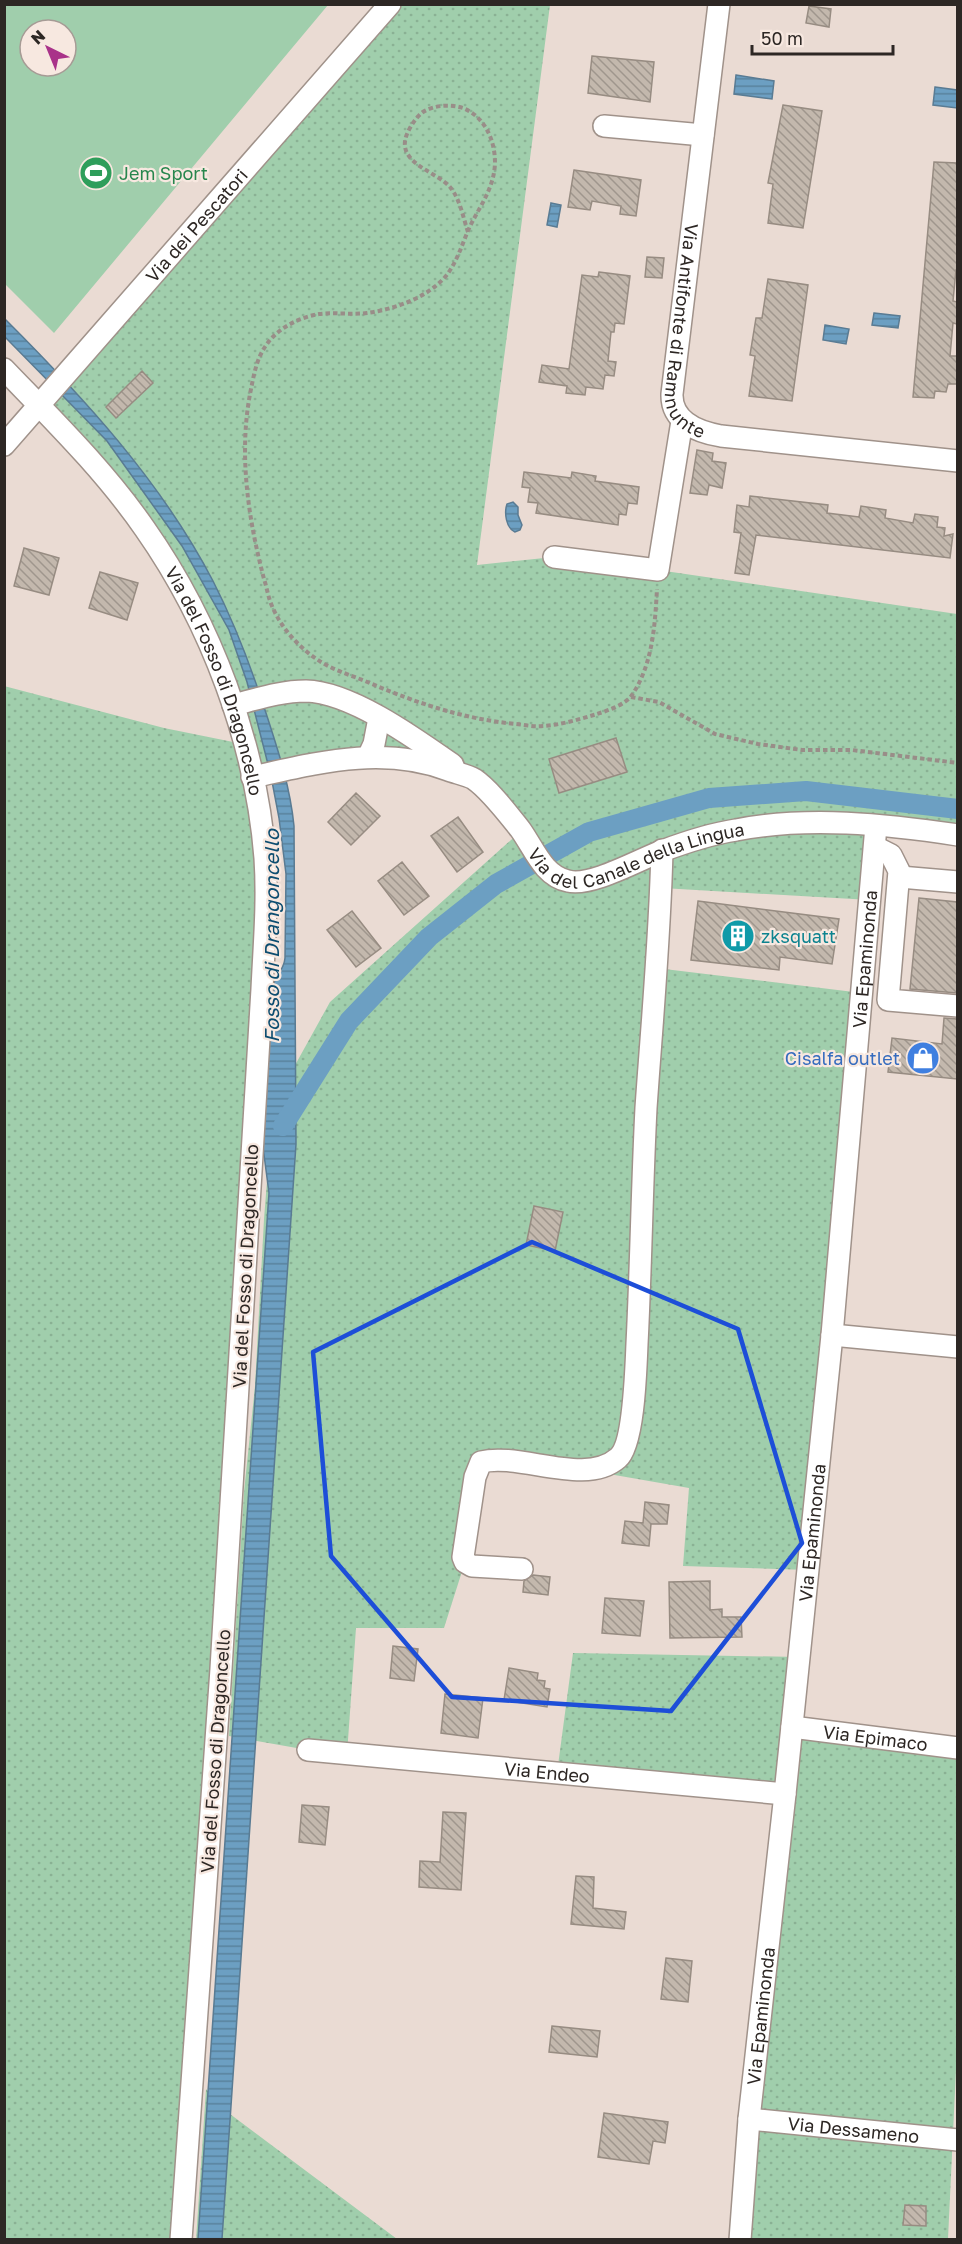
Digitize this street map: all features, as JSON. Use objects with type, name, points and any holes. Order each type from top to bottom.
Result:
[{"type":"street","name":"Via dei Pescatori","points":[[4,445],[390,4]]},
{"type":"street","name":"Via Antifonte di Ramnunte","points":[[719,4],[672,394],[674,410],[682,421],[702,431],[721,436],[957,461]]},
{"type":"street","points":[[604,126],[703,135]]},
{"type":"street","name":"Via del Fosso di Dragoncello","points":[[4,369],[44,399],[119,495],[168,563],[193,610],[236,704],[256,776],[264,849],[265,919],[221,1669],[182,2240]]},
{"type":"street","points":[[554,557],[658,570],[682,421]]},
{"type":"street","points":[[236,704],[298,691],[320,692],[338,697],[423,744],[473,779]]},
{"type":"street","points":[[368,757],[374,744],[379,718]]},
{"type":"street","name":"Via del Canale della Lingua","points":[[256,776],[298,765],[368,757],[400,758],[421,762],[473,779],[521,831],[546,868],[559,879],[573,882],[587,881],[662,850],[707,836],[759,826],[808,823],[875,836],[957,835]]},
{"type":"street","points":[[875,836],[896,863],[900,877],[888,1000],[957,1006]]},
{"type":"street","name":"Via Epaminonda","points":[[740,2240],[749,2119],[832,1335],[875,836]]},
{"type":"street","points":[[522,1569],[472,1566],[465,1562],[463,1557],[475,1478],[481,1462],[512,1462],[586,1470],[602,1467],[621,1456],[630,1429],[636,1369],[646,1111],[662,850]]},
{"type":"street","points":[[900,877],[957,882]]},
{"type":"street","points":[[832,1335],[957,1347]]},
{"type":"street","name":"Via Epimaco","points":[[792,1727],[957,1748]]},
{"type":"street","name":"Via Endeo","points":[[309,1750],[785,1794]]},
{"type":"street","name":"Via Dessameno","points":[[749,2119],[957,2140]]},
{"type":"path","points":[[468,232],[453,190],[442,180],[416,164],[407,153],[405,140],[411,125],[423,112],[453,105],[468,110],[479,119],[489,133],[495,149],[494,172],[488,193],[468,232],[463,249],[445,277],[411,302],[366,313],[318,314],[289,324],[266,345],[255,367],[244,439],[247,496],[258,554],[272,606],[297,643],[322,663],[399,696],[441,710],[488,721],[542,726],[584,718],[613,708],[631,697],[645,667],[655,631],[658,570]]},
{"type":"path","points":[[631,697],[659,702],[715,734],[758,744],[802,750],[852,750],[957,763]]},
{"type":"highlighted area","points":[[532,1242],[738,1329],[802,1543],[671,1711],[452,1697],[331,1556],[313,1352]]},
{"type":"green space","name":"Jem Sport","points":[[4,5],[328,5],[54,333],[5,284]]},
{"type":"green space","points":[[390,5],[550,5],[477,565],[554,557],[957,614],[957,835],[876,826],[870,900],[662,888],[656,968],[862,993],[808,1570],[683,1566],[689,1488],[586,1470],[478,1467],[465,1562],[444,1628],[356,1628],[347,1754],[308,1750],[229,1736],[244,1492],[255,1386],[273,1105],[330,1002],[521,831],[494,799],[421,762],[259,775],[168,563],[39,405]]},
{"type":"green space","points":[[4,686],[164,728],[243,744],[262,826],[181,2239],[5,2239]]},
{"type":"green space","points":[[573,1653],[799,1657],[792,1727],[957,1748],[958,2028],[948,2239],[740,2239],[785,1794],[557,1773]]},
{"type":"green space","points":[[206,2089],[222,2108],[397,2239],[196,2240]]},
{"type":"water","points":[[736,75],[774,81],[772,99],[734,94]]},
{"type":"water","points":[[935,87],[957,90],[957,108],[933,105]]},
{"type":"water","points":[[551,203],[561,205],[557,227],[547,225]]},
{"type":"water","points":[[874,313],[900,316],[898,328],[872,325]]},
{"type":"water","points":[[4,318],[63,378],[119,442],[170,509],[192,544],[228,612],[253,675],[282,766],[294,826],[296,1144],[222,2239],[198,2239],[269,1193],[263,1147],[273,985],[285,958],[286,874],[271,776],[247,682],[229,630],[182,546],[107,441],[5,337]]},
{"type":"water","points":[[825,325],[849,329],[846,344],[823,340]]},
{"type":"water","points":[[513,502],[518,507],[522,525],[520,530],[515,532],[508,524],[506,516],[507,504]]},
{"type":"building","points":[[809,6],[831,9],[829,27],[806,23]]},
{"type":"building","points":[[592,56],[654,62],[650,102],[588,93]]},
{"type":"building","points":[[783,105],[822,111],[803,228],[768,223],[773,184],[768,183]]},
{"type":"building","points":[[934,162],[957,163],[957,270],[953,301],[957,302],[957,324],[953,323],[950,356],[957,356],[957,384],[948,384],[946,392],[935,391],[934,398],[913,397]]},
{"type":"building","points":[[574,170],[641,180],[636,216],[620,214],[621,206],[592,201],[590,210],[568,207]]},
{"type":"building","points":[[647,257],[664,258],[662,278],[645,277]]},
{"type":"building","points":[[599,272],[630,276],[624,324],[615,323],[614,332],[611,332],[608,361],[616,362],[614,376],[605,375],[603,389],[586,387],[585,395],[566,393],[567,386],[539,382],[542,365],[569,369],[582,275],[598,277]]},
{"type":"building","points":[[768,279],[808,285],[792,401],[749,396],[755,356],[750,355],[756,318],[762,318]]},
{"type":"building","points":[[142,371],[153,383],[116,418],[106,407]]},
{"type":"building","points":[[697,450],[713,453],[712,461],[726,463],[722,488],[709,485],[707,495],[690,493]]},
{"type":"building","points":[[524,472],[571,478],[572,472],[596,476],[595,481],[639,487],[637,504],[628,503],[626,515],[619,514],[618,525],[536,513],[538,503],[528,502],[530,488],[522,487]]},
{"type":"building","points":[[750,496],[828,505],[827,513],[859,517],[861,506],[886,510],[885,518],[913,523],[915,514],[938,517],[937,527],[945,528],[944,536],[953,534],[950,558],[756,535],[749,575],[735,573],[741,533],[734,532],[737,505],[749,507]]},
{"type":"building","points":[[24,548],[59,558],[49,595],[14,586]]},
{"type":"building","points":[[100,572],[138,583],[127,620],[89,608]]},
{"type":"building","points":[[616,738],[627,772],[559,793],[549,759]]},
{"type":"building","points":[[356,793],[380,816],[351,845],[328,822]]},
{"type":"building","points":[[458,817],[483,852],[457,872],[431,836]]},
{"type":"building","points":[[402,862],[429,896],[404,915],[378,881]]},
{"type":"building","points":[[919,898],[957,902],[957,993],[910,989]]},
{"type":"building","name":"zksquatt","points":[[698,901],[839,919],[832,964],[780,957],[779,970],[691,960]]},
{"type":"building","points":[[352,911],[381,948],[356,967],[327,930]]},
{"type":"building","name":"Cisalfa outlet","points":[[944,1018],[957,1019],[957,1079],[888,1072],[892,1038],[942,1044]]},
{"type":"building","points":[[534,1206],[563,1212],[555,1251],[526,1245]]},
{"type":"building","points":[[645,1502],[669,1505],[667,1524],[651,1524],[649,1546],[622,1543],[625,1521],[643,1523]]},
{"type":"building","points":[[533,1575],[550,1577],[548,1595],[523,1592],[524,1581]]},
{"type":"building","points":[[710,1581],[710,1610],[722,1609],[722,1617],[741,1617],[742,1637],[670,1638],[669,1582]]},
{"type":"building","points":[[605,1598],[644,1601],[640,1636],[602,1633]]},
{"type":"building","points":[[393,1646],[418,1649],[414,1681],[390,1678]]},
{"type":"building","points":[[509,1668],[538,1673],[537,1680],[545,1681],[544,1688],[550,1689],[547,1707],[504,1700]]},
{"type":"building","points":[[445,1694],[483,1698],[478,1738],[441,1733]]},
{"type":"building","points":[[302,1805],[329,1807],[325,1845],[299,1842]]},
{"type":"building","points":[[443,1812],[466,1813],[461,1890],[419,1887],[420,1861],[440,1862]]},
{"type":"building","points":[[576,1876],[594,1877],[593,1908],[626,1912],[624,1929],[571,1924]]},
{"type":"building","points":[[666,1958],[692,1961],[688,2002],[661,1999]]},
{"type":"building","points":[[552,2026],[600,2031],[597,2057],[549,2052]]},
{"type":"building","points":[[604,2113],[668,2122],[665,2143],[653,2141],[649,2164],[598,2157]]},
{"type":"building","points":[[905,2205],[926,2206],[926,2226],[903,2225]]},
{"type":"waterway","points":[[283,1126],[349,1021],[429,937],[496,884],[589,832],[709,798],[806,791],[958,809]]},
{"type":"place","name":"Jem Sport","points":[[96,173]]},
{"type":"place","name":"zksquatt","points":[[738,936]]},
{"type":"place","name":"Cisalfa outlet","points":[[923,1058]]},
{"type":"water label","name":"Fosso di Drangoncello","points":[[271,936]]}]
